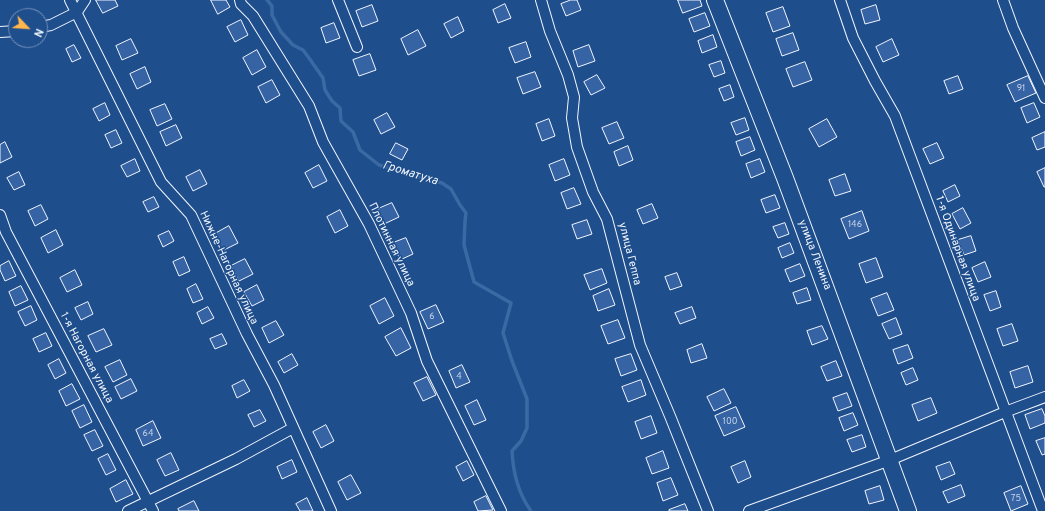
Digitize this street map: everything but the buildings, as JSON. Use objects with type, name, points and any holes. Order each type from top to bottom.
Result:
[{"type":"main road","name":"улица Ленина","points":[[715,0],[785,178],[908,511]]},
{"type":"street","name":"Нижне-Нагорная улица","points":[[70,0],[161,182],[191,215],[247,334],[274,385],[331,511]]},
{"type":"street","points":[[48,26],[77,12],[85,0]]},
{"type":"street","name":"Плотинная улица","points":[[240,0],[241,4],[252,16],[309,106],[323,142],[369,224],[411,313],[427,361],[501,511]]},
{"type":"street","points":[[338,0],[357,47]]},
{"type":"street","name":"улица Геппа","points":[[541,0],[550,31],[568,75],[574,97],[572,118],[576,147],[593,192],[607,219],[640,345],[708,511]]},
{"type":"street","name":"1-я Одинарная улица","points":[[840,0],[853,38],[895,116],[1042,511]]},
{"type":"street","points":[[1002,0],[1045,98]]},
{"type":"street","name":"1-я Нагорная улица","points":[[0,216],[6,232],[153,511]]},
{"type":"street","points":[[749,511],[890,460],[1004,412],[1045,397]]},
{"type":"street","points":[[128,511],[236,459],[293,428]]},
{"type":"waterway","name":"Громатуха","points":[[267,0],[272,6],[272,15],[281,32],[293,45],[303,50],[323,78],[325,90],[332,101],[340,108],[341,121],[353,132],[360,150],[379,165],[442,183],[451,189],[466,213],[464,245],[474,282],[511,303],[503,333],[527,399],[527,428],[521,441],[512,451],[515,475],[526,504],[531,511]]}]
